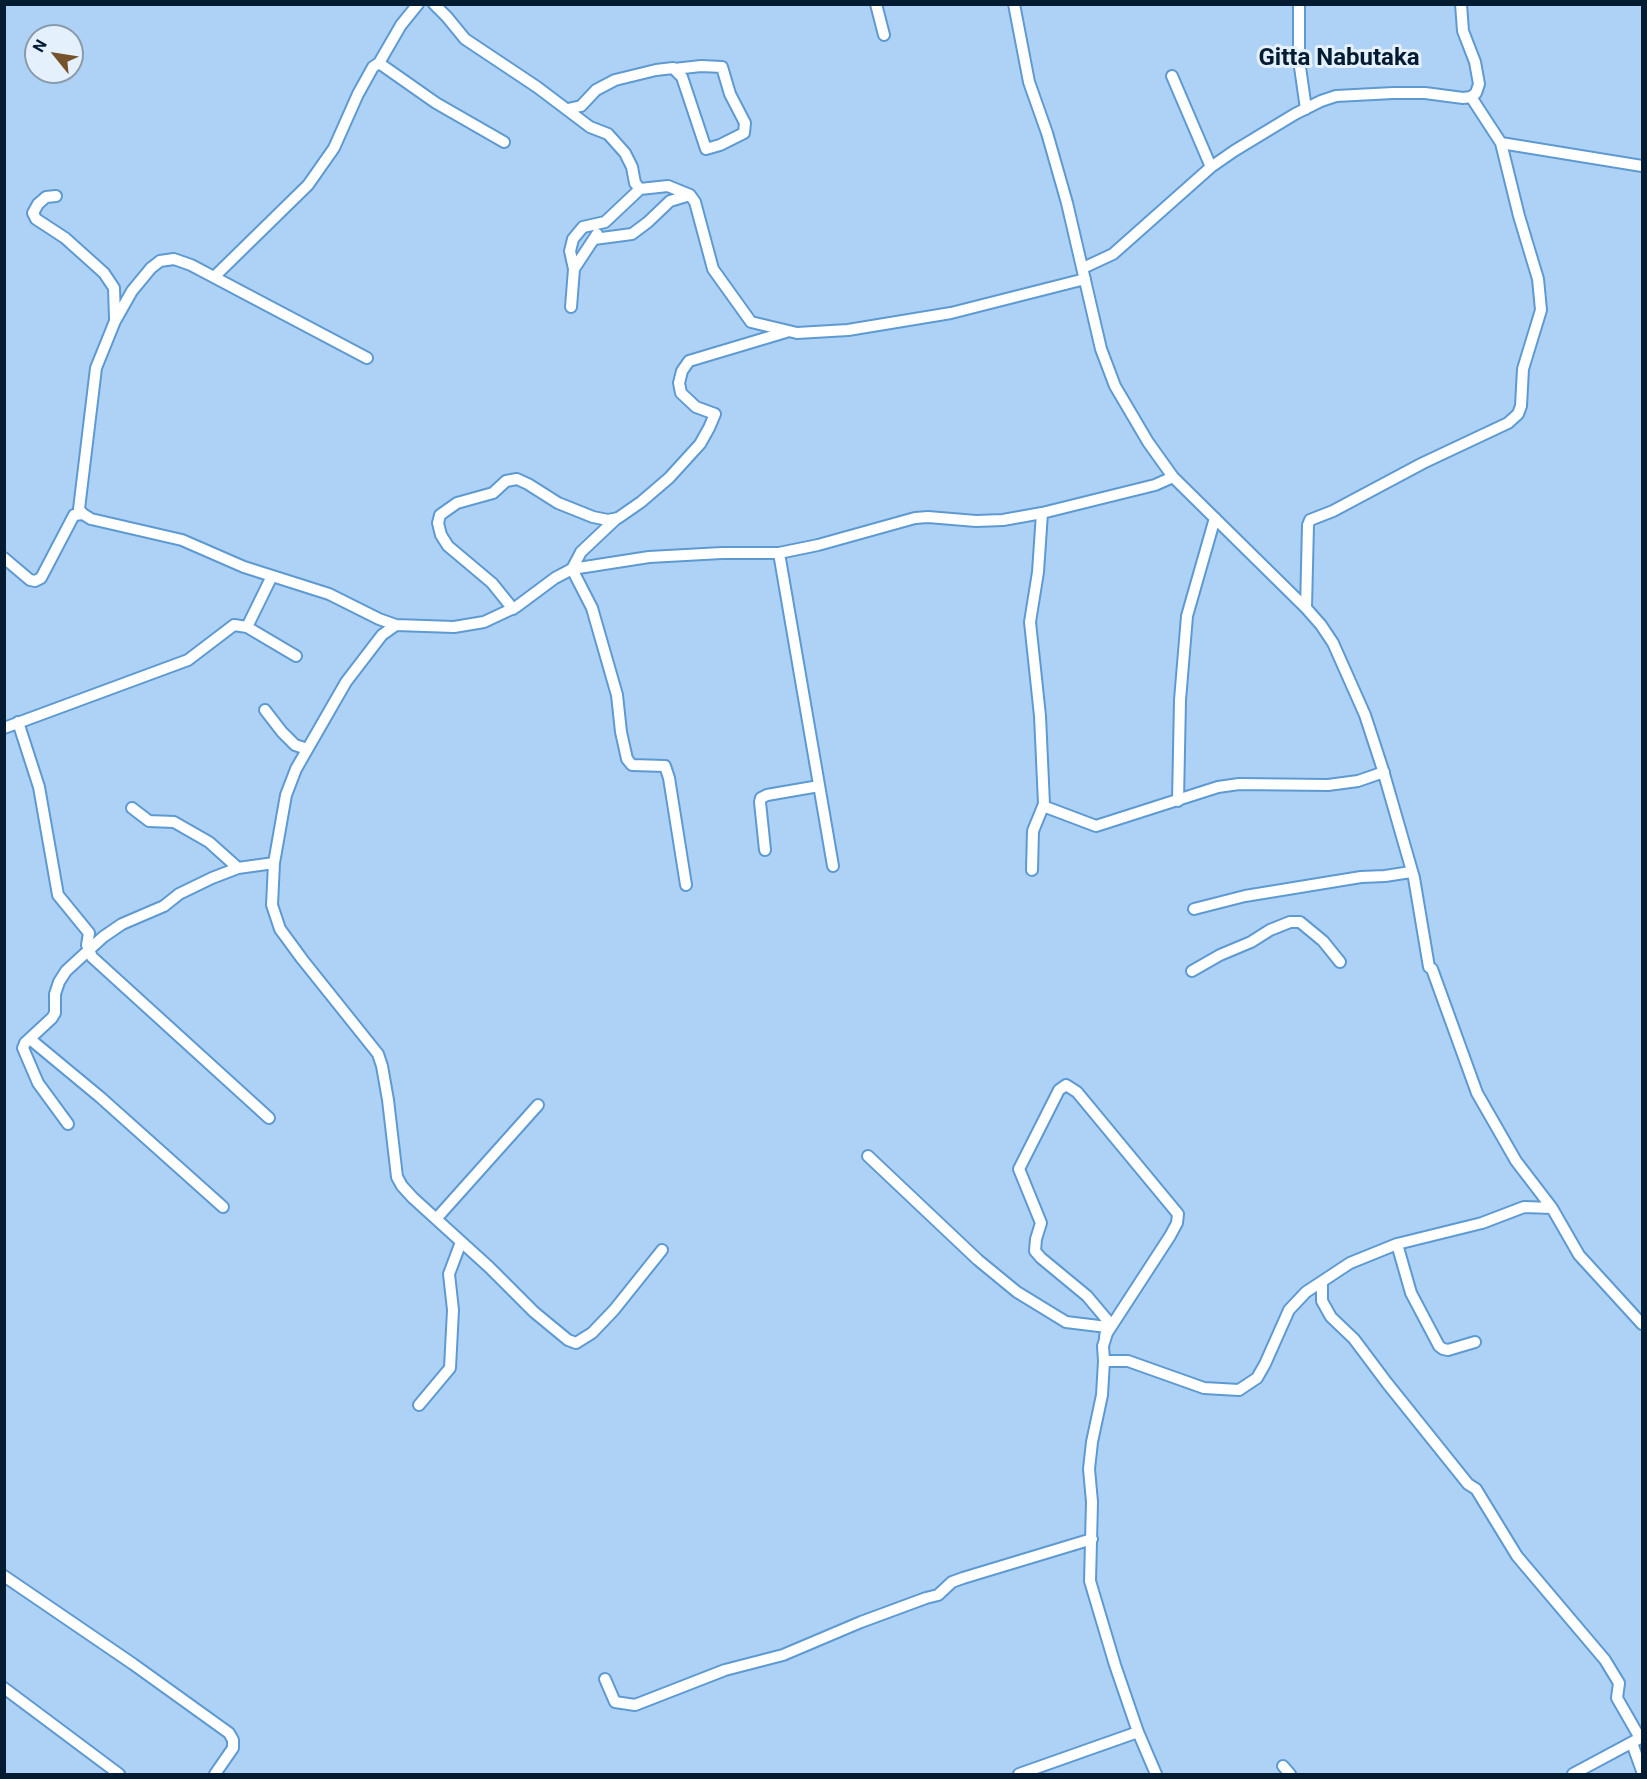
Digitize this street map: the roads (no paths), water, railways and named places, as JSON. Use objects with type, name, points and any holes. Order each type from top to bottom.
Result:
[{"type":"street","points":[[214,277],[309,185],[334,148],[358,94],[373,68],[379,63],[401,25],[418,4]]},
{"type":"street","points":[[434,4],[465,39],[568,109],[590,127],[608,134],[625,153],[632,168],[635,183],[640,189]]},
{"type":"street","points":[[876,4],[884,35]]},
{"type":"street","points":[[1014,4],[1029,82],[1047,133],[1101,349],[1115,386],[1148,442],[1173,477],[1306,608],[1321,625],[1343,663],[1365,715],[1384,772],[1411,872],[1429,967],[1432,969],[1477,1093],[1516,1161],[1552,1208],[1579,1255],[1642,1324]]},
{"type":"street","points":[[1299,4],[1299,60],[1306,109]]},
{"type":"street","points":[[751,322],[797,333],[848,330],[918,319],[995,303],[1084,274],[1113,254],[1211,167],[1234,150],[1306,109],[1336,96],[1425,93],[1471,97],[1476,93],[1479,84],[1475,62],[1464,31],[1461,4]]},
{"type":"street","points":[[379,63],[436,103],[504,142]]},
{"type":"street","points":[[568,109],[581,106],[596,90],[615,80],[656,70],[701,66],[722,67],[730,94],[745,123],[744,133],[706,149],[682,77],[674,69]]},
{"type":"street","points":[[1172,76],[1211,167]]},
{"type":"street","points":[[1306,608],[1310,520],[1333,511],[1423,463],[1508,423],[1518,414],[1521,406],[1523,369],[1542,303],[1538,279],[1501,143],[1471,97]]},
{"type":"street","points":[[1501,143],[1642,166]]},
{"type":"street","points":[[574,269],[605,222],[640,189],[668,186],[690,195],[695,202],[712,269],[751,322],[756,341]]},
{"type":"street","points":[[594,239],[632,234],[670,201],[690,195]]},
{"type":"street","points":[[56,196],[46,197],[33,213],[36,219],[65,238],[104,273],[114,288],[115,321]]},
{"type":"street","points":[[571,307],[574,269],[570,251],[573,238],[584,227],[605,222]]},
{"type":"street","points":[[367,358],[214,277],[174,259],[160,261],[151,268],[132,291],[115,321],[96,368],[79,508],[91,519],[182,540],[272,576],[328,594],[396,625],[454,627],[484,622],[513,609],[555,578],[572,569],[649,557],[779,553],[818,545],[915,518],[989,521],[1042,513],[1155,485],[1173,477]]},
{"type":"street","points":[[572,569],[581,552],[618,518],[669,478],[700,444],[710,428],[715,414],[696,407],[681,393],[679,383],[682,371],[689,361],[789,331]]},
{"type":"street","points":[[513,609],[492,583],[448,546],[441,535],[438,523],[440,515],[457,503],[493,493],[506,481],[517,479],[558,503],[593,517],[608,520],[618,518]]},
{"type":"street","points":[[1032,870],[1034,831],[1043,806],[1040,716],[1030,622],[1038,572],[1042,513]]},
{"type":"street","points":[[4,558],[30,580],[35,581],[41,578],[74,515],[83,514]]},
{"type":"street","points":[[1178,801],[1180,700],[1187,616],[1215,518]]},
{"type":"street","points":[[779,553],[833,866]]},
{"type":"street","points":[[572,569],[592,608],[617,695],[627,759],[632,765],[665,766],[669,778],[686,885]]},
{"type":"street","points":[[247,627],[272,576]]},
{"type":"street","points":[[379,619],[382,635]]},
{"type":"street","points":[[396,625],[382,635],[346,682],[296,769],[286,795],[274,863],[272,905],[280,929],[378,1054],[388,1100],[397,1177],[413,1198],[534,1312],[568,1340],[576,1343],[600,1325],[662,1250]]},
{"type":"street","points":[[4,728],[188,660],[234,626],[247,627],[296,656]]},
{"type":"street","points":[[265,710],[282,732],[296,745],[307,749]]},
{"type":"street","points":[[18,722],[39,788],[58,895],[89,933],[88,950],[92,957],[269,1118]]},
{"type":"street","points":[[1043,806],[1096,826],[1218,788],[1239,784],[1328,785],[1358,781],[1384,772]]},
{"type":"street","points":[[765,850],[761,798],[819,786]]},
{"type":"street","points":[[132,808],[149,821],[174,822],[209,842],[238,868]]},
{"type":"street","points":[[69,1125],[42,1090],[23,1048],[55,1014],[59,982],[66,971],[88,950],[122,924],[152,912],[179,894],[238,868],[274,863]]},
{"type":"street","points":[[1194,909],[1245,896],[1361,876],[1385,876],[1411,872]]},
{"type":"street","points":[[1192,971],[1290,922],[1300,922],[1323,941],[1340,962]]},
{"type":"street","points":[[30,1039],[100,1097],[223,1207]]},
{"type":"street","points":[[1106,1332],[1170,1236],[1178,1214],[1077,1092],[1066,1085],[1059,1090],[1019,1169],[1041,1223],[1035,1251],[1088,1296],[1108,1322],[1103,1346],[1102,1395],[1089,1469],[1092,1502],[1090,1581],[1138,1731],[1156,1774]]},
{"type":"street","points":[[436,1219],[538,1105]]},
{"type":"street","points":[[868,1156],[978,1260],[1017,1292],[1066,1322],[1106,1332]]},
{"type":"street","points":[[1104,1361],[1128,1361],[1204,1388],[1239,1390],[1257,1378],[1289,1310],[1306,1292],[1350,1263],[1397,1244],[1482,1223],[1524,1207],[1552,1208]]},
{"type":"street","points":[[419,1405],[450,1368],[453,1310],[449,1274],[461,1242]]},
{"type":"street","points":[[1397,1244],[1411,1293],[1439,1346],[1448,1350],[1475,1341]]},
{"type":"street","points":[[1322,1283],[1322,1301],[1330,1317],[1354,1339],[1468,1484],[1476,1489],[1517,1556],[1605,1660],[1618,1683],[1617,1698],[1638,1739],[1642,1771]]},
{"type":"street","points":[[605,1679],[615,1701],[634,1705],[725,1670],[783,1655],[861,1622],[938,1595],[952,1582],[963,1578],[1092,1539]]},
{"type":"street","points":[[4,1576],[134,1664],[229,1733],[233,1740],[233,1748],[215,1774]]},
{"type":"street","points":[[4,1688],[118,1774]]},
{"type":"street","points":[[1019,1774],[1138,1731]]},
{"type":"street","points":[[1573,1774],[1638,1739]]},
{"type":"district","name":"Gitta Nabutaka","points":[[1339,59]]}]
